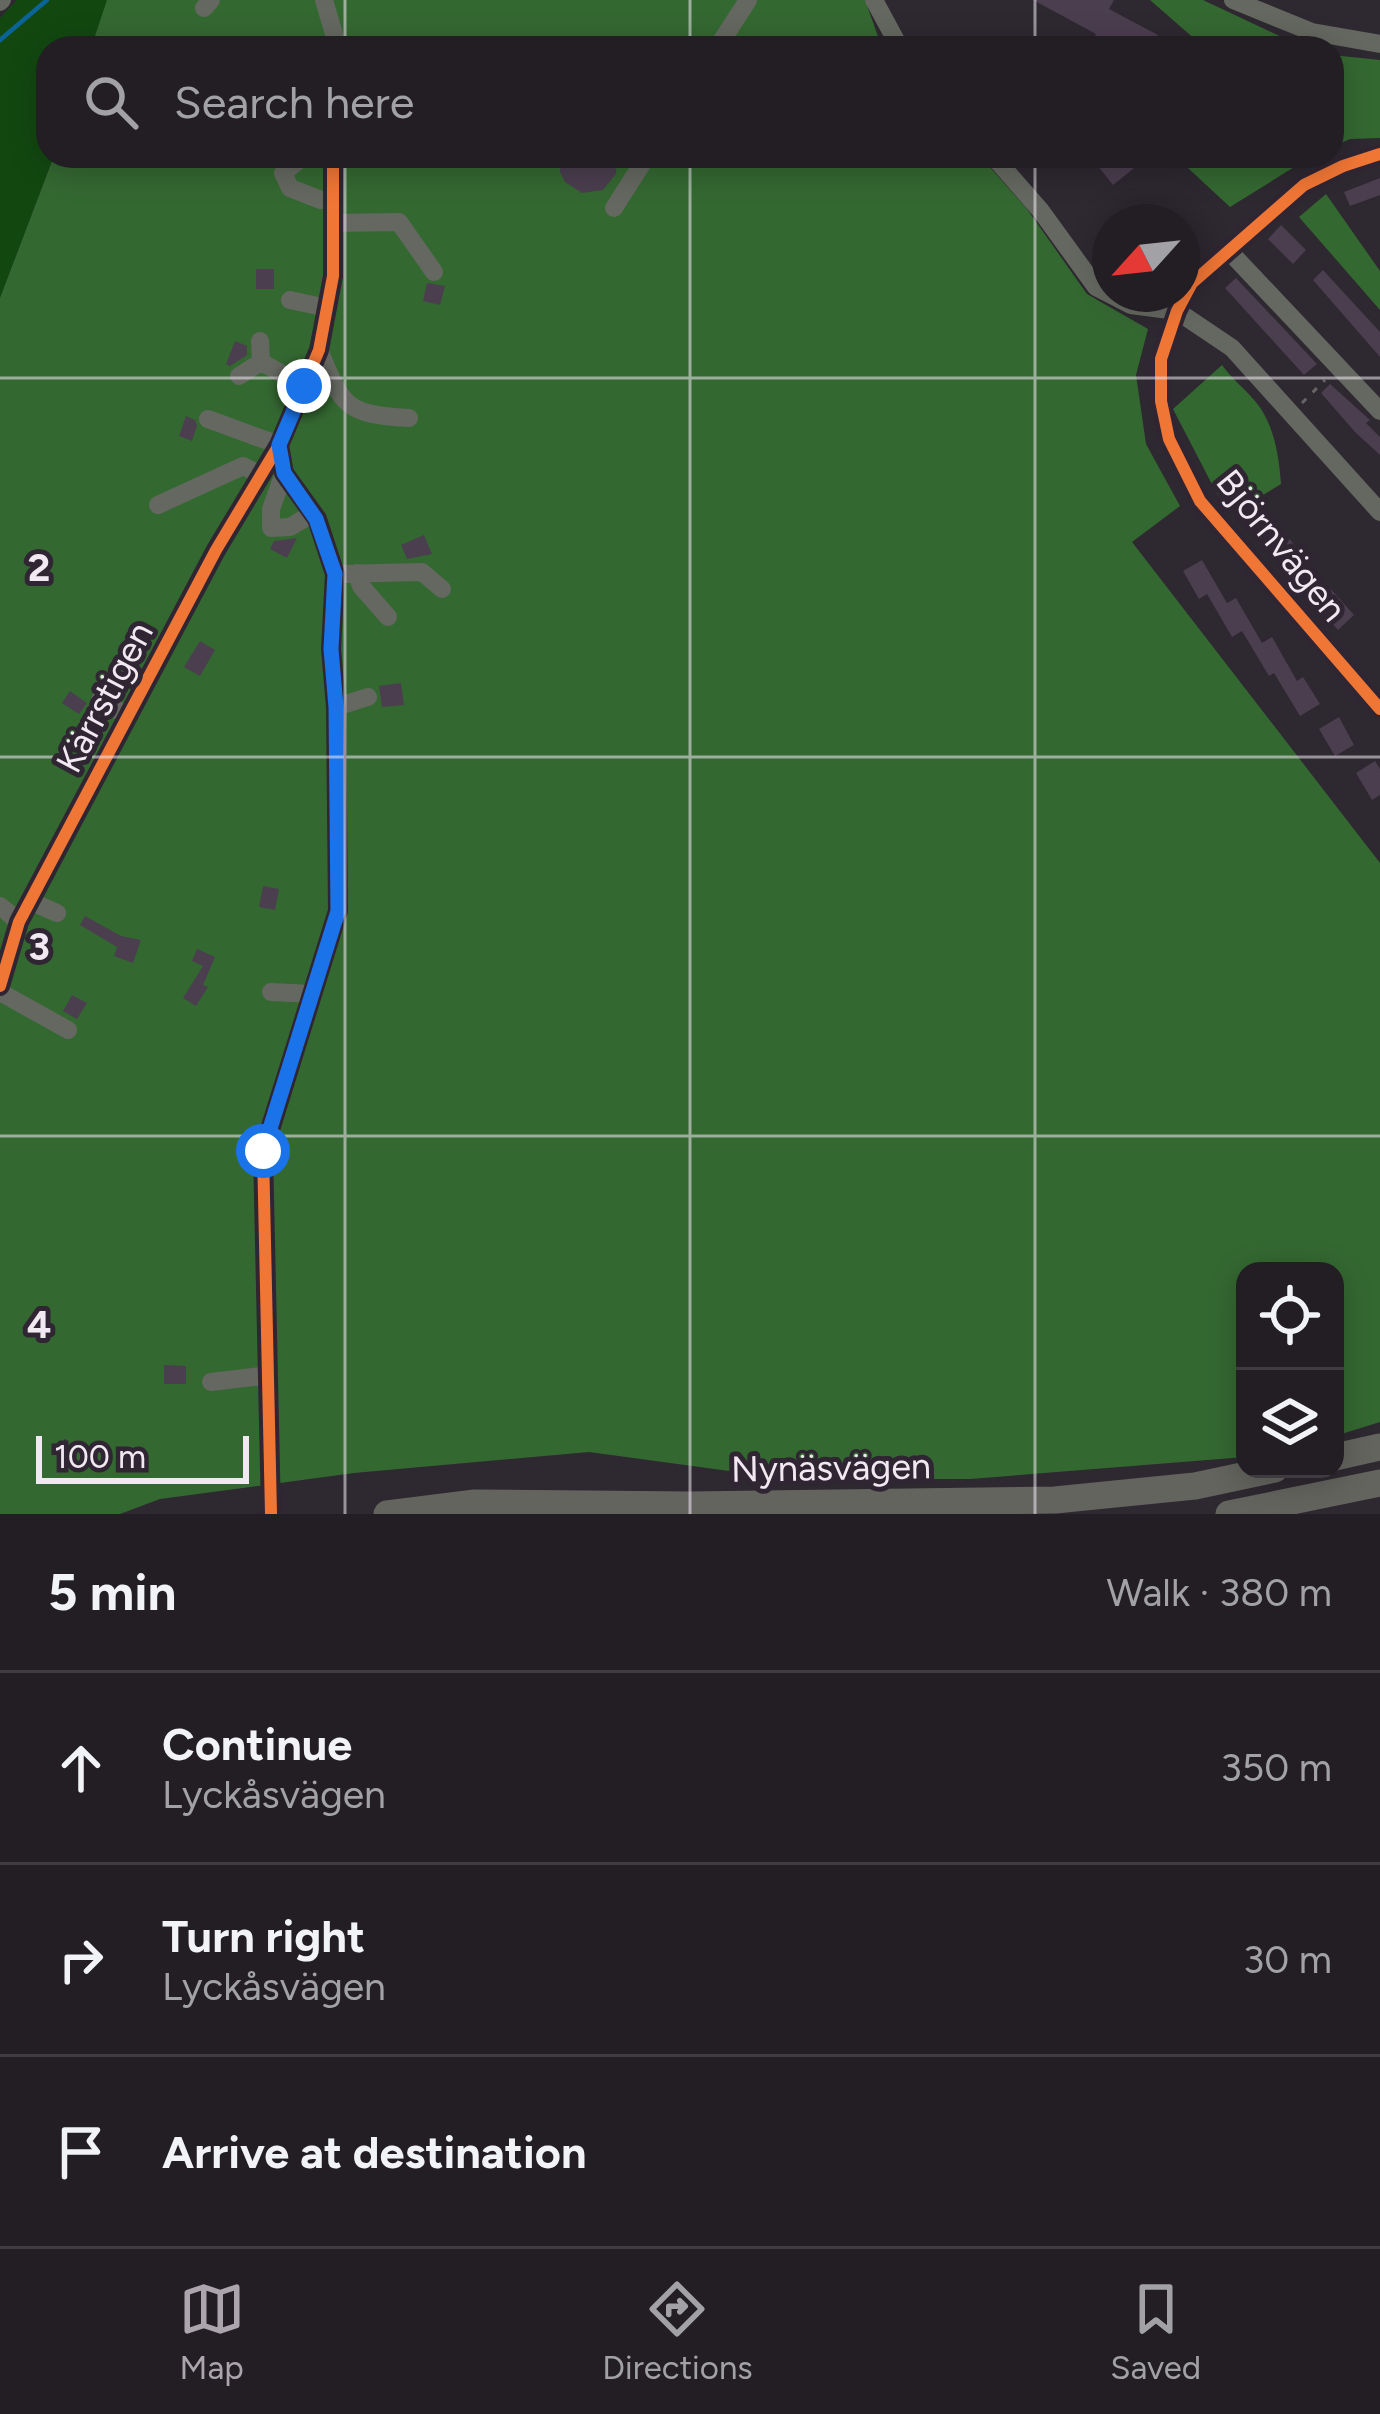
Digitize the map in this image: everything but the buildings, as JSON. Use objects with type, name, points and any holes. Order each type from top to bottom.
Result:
[{"type":"highway","points":[[1344,1454],[1380,1447]]},
{"type":"highway","name":"Nynäsvägen","points":[[387,1514],[475,1503],[1055,1500],[1236,1477]]},
{"type":"highway","points":[[1229,1514],[1380,1483]]},
{"type":"street","points":[[324,0],[334,36]]},
{"type":"street","points":[[725,36],[748,0]]},
{"type":"street","points":[[874,0],[894,36]]},
{"type":"street","points":[[1233,0],[1312,32],[1335,36]]},
{"type":"street","points":[[1344,38],[1380,44]]},
{"type":"street","name":"Björnvägen","points":[[1344,166],[1380,154]]},
{"type":"street","points":[[289,168],[284,172],[290,188],[321,200],[334,197]]},
{"type":"street","name":"Kärrstigen","points":[[0,989],[4,956],[19,922],[279,445],[320,350],[332,276],[333,168]]},
{"type":"street","points":[[614,208],[639,168]]},
{"type":"street","points":[[1003,168],[1092,281]]},
{"type":"street","name":"Björnvägen","points":[[1200,276],[1304,185],[1339,168]]},
{"type":"street","points":[[333,223],[399,222],[434,272]]},
{"type":"street","points":[[1228,251],[1380,411]]},
{"type":"street","points":[[290,300],[327,308]]},
{"type":"street","name":"Björnvägen","points":[[1177,312],[1161,358],[1161,401],[1169,439],[1200,501],[1380,709]]},
{"type":"street","points":[[1178,312],[1232,348],[1380,512]]},
{"type":"street","points":[[260,341],[261,362]]},
{"type":"street","points":[[320,350],[344,403],[367,415],[409,418]]},
{"type":"street","points":[[239,376],[261,362]]},
{"type":"street","points":[[261,362],[304,386]]},
{"type":"street","points":[[208,419],[279,445],[284,473],[314,513],[335,574],[331,649],[338,911],[263,1151],[271,1514]]},
{"type":"street","points":[[158,505],[243,466],[261,475]]},
{"type":"street","points":[[284,473],[271,508],[271,527],[290,526],[314,513]]},
{"type":"street","points":[[335,574],[422,572],[442,589]]},
{"type":"street","points":[[357,573],[361,586],[388,617]]},
{"type":"street","points":[[165,647],[182,659]]},
{"type":"street","points":[[336,707],[368,697]]},
{"type":"street","points":[[100,700],[128,716]]},
{"type":"street","points":[[30,901],[57,913]]},
{"type":"street","points":[[0,906],[19,922]]},
{"type":"street","points":[[0,989],[68,1030]]},
{"type":"street","points":[[271,992],[313,994]]},
{"type":"street","points":[[211,1382],[268,1375]]},
{"type":"path","points":[[1292,413],[1339,367]]},
{"type":"green space","points":[[17,0],[108,0],[95,36],[36,36],[36,168],[49,168],[0,298],[0,18]]},
{"type":"green space","points":[[107,0],[865,0],[878,36],[95,36]]},
{"type":"green space","points":[[1150,0],[1203,0],[1280,36],[1191,36]]},
{"type":"green space","points":[[1344,56],[1380,60],[1380,138],[1344,142]]},
{"type":"green space","points":[[49,168],[991,168],[1092,297],[1092,312],[1118,312],[1148,329],[1136,375],[1146,444],[1180,506],[1132,542],[1380,863],[1380,1422],[1344,1433],[1344,1262],[1236,1262],[1236,1458],[970,1479],[787,1479],[589,1452],[354,1473],[160,1499],[120,1514],[0,1514],[0,298]]},
{"type":"green space","points":[[1188,168],[1293,168],[1230,207]]},
{"type":"green space","points":[[1326,194],[1380,271],[1380,310],[1299,217]]},
{"type":"green space","points":[[1222,365],[1267,419],[1280,473],[1281,484],[1237,511],[1217,494],[1173,409]]},
{"type":"waterway","points":[[0,40],[47,0]]},
{"type":"cycle path","points":[[1344,166],[1380,154]]},
{"type":"cycle path","points":[[0,986],[19,922],[216,550],[279,445],[319,350],[333,276],[333,168]]},
{"type":"cycle path","points":[[1339,168],[1304,185],[1192,283],[1161,359],[1161,401],[1169,439],[1200,501],[1380,709]]},
{"type":"cycle path","points":[[271,1514],[263,1152],[338,911],[331,649],[335,574],[317,519],[284,473],[279,445]]},
{"type":"route","points":[[263,1151],[338,911],[331,649],[335,574],[316,519],[284,473],[279,445],[304,386]]}]
